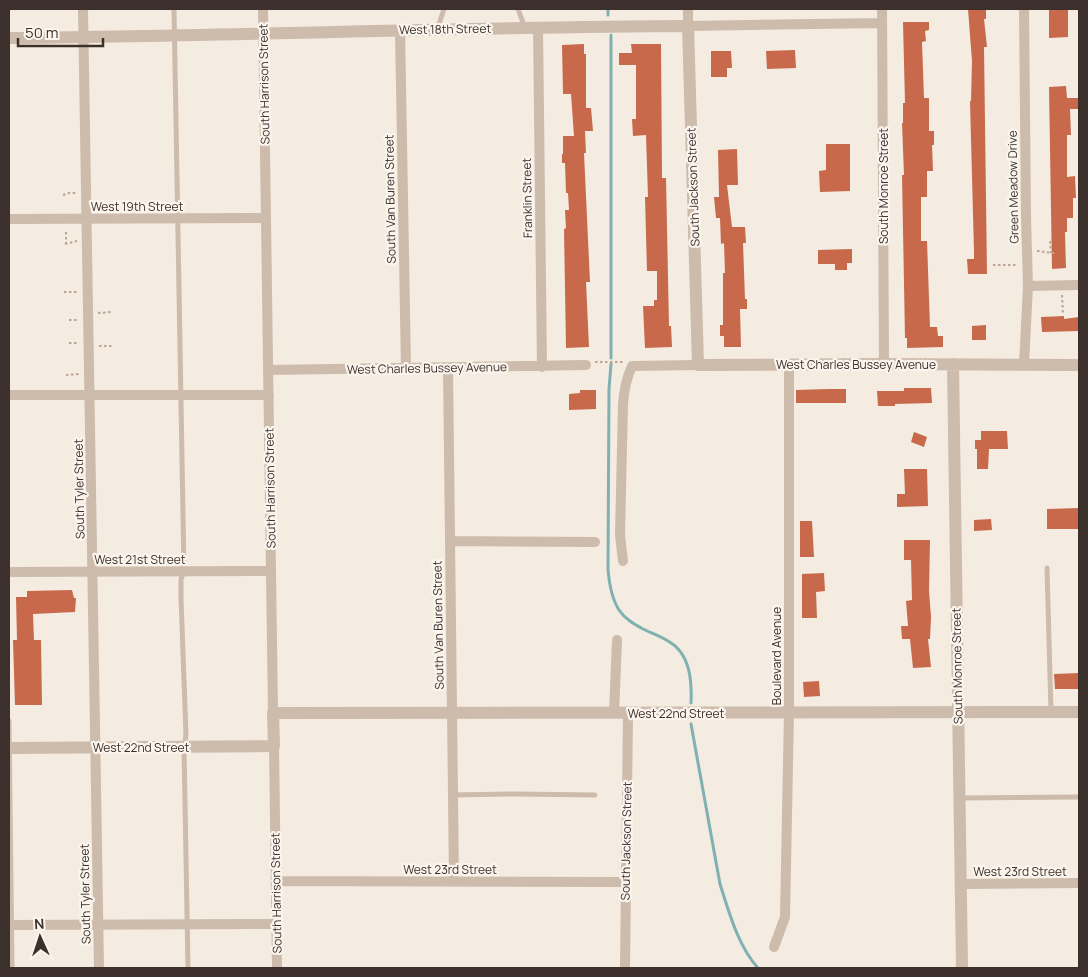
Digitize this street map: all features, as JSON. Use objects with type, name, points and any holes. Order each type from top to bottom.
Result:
[{"type":"street","name":"South Tyler Street","points":[[83,9],[99,968]]},
{"type":"street","name":"South Harrison Street","points":[[263,9],[277,968]]},
{"type":"street","name":"South Jackson Street","points":[[688,9],[698,365]]},
{"type":"street","name":"South Monroe Street","points":[[882,9],[884,364]]},
{"type":"street","name":"Green Meadow Drive","points":[[1024,9],[1028,265],[1024,364]]},
{"type":"street","name":"West 18th Street","points":[[9,38],[617,26],[882,24]]},
{"type":"street","name":"Franklin Street","points":[[532,28],[542,367]]},
{"type":"street","name":"South Van Buren Street","points":[[400,30],[406,368]]},
{"type":"street","name":"West 19th Street","points":[[9,219],[266,218]]},
{"type":"street","points":[[1028,286],[1079,285]]},
{"type":"street","name":"West Charles Bussey Avenue","points":[[623,561],[620,536],[623,404],[624,387],[632,366],[789,364],[1079,365]]},
{"type":"street","name":"Boulevard Avenue","points":[[774,947],[786,917],[789,712],[789,364]]},
{"type":"street","name":"South Monroe Street","points":[[953,364],[961,798],[962,968]]},
{"type":"street","name":"West Charles Bussey Avenue","points":[[268,370],[586,366]]},
{"type":"street","name":"South Van Buren Street","points":[[448,368],[454,882]]},
{"type":"street","points":[[9,395],[269,395]]},
{"type":"street","points":[[450,541],[595,542]]},
{"type":"street","name":"West 21st Street","points":[[9,572],[271,571]]},
{"type":"street","points":[[614,713],[617,640]]},
{"type":"street","name":"West 22nd Street","points":[[273,713],[1079,712]]},
{"type":"street","name":"South Jackson Street","points":[[625,968],[628,713]]},
{"type":"street","name":"West 22nd Street","points":[[9,748],[274,746]]},
{"type":"street","name":"West 23rd Street","points":[[276,881],[625,882]]},
{"type":"street","name":"West 23rd Street","points":[[962,884],[1079,883]]},
{"type":"street","points":[[10,924],[276,924]]},
{"type":"lane","points":[[174,9],[184,571],[181,579],[181,598],[186,736],[184,747],[188,968]]},
{"type":"lane","points":[[437,30],[444,9]]},
{"type":"lane","points":[[518,9],[532,28]]},
{"type":"lane","points":[[1047,568],[1051,712]]},
{"type":"lane","points":[[9,721],[12,968]]},
{"type":"lane","points":[[453,795],[595,795]]},
{"type":"lane","points":[[961,798],[1079,797]]},
{"type":"path","points":[[66,232],[66,245]]},
{"type":"path","points":[[1050,241],[1051,253]]},
{"type":"path","points":[[1027,252],[1043,251],[1055,253]]},
{"type":"path","points":[[993,265],[1028,265]]},
{"type":"path","points":[[1062,285],[1063,315]]},
{"type":"path","points":[[64,292],[88,292]]},
{"type":"path","points":[[88,313],[112,312]]},
{"type":"path","points":[[89,347],[113,346]]},
{"type":"path","points":[[605,362],[615,362]]},
{"type":"building","points":[[968,9],[986,9],[986,19],[984,19],[987,47],[984,47],[987,274],[968,274],[967,259],[974,259],[974,252],[970,101],[972,61]]},
{"type":"building","points":[[1049,9],[1068,9],[1068,37],[1049,38]]},
{"type":"building","points":[[903,22],[929,22],[929,30],[925,31],[926,41],[922,42],[924,98],[929,98],[929,131],[934,131],[934,145],[932,145],[933,171],[927,171],[927,197],[921,197],[921,241],[927,241],[930,327],[937,327],[938,336],[943,336],[943,347],[907,348],[907,338],[905,338],[902,175],[904,175],[902,123],[903,103],[905,103]]},
{"type":"building","points":[[584,44],[584,54],[586,54],[586,108],[591,108],[593,131],[585,131],[586,153],[584,153],[590,282],[586,282],[589,347],[566,348],[564,229],[566,228],[565,210],[569,210],[568,193],[566,193],[565,163],[562,163],[562,154],[563,136],[574,136],[571,94],[563,94],[562,45]]},
{"type":"building","points":[[631,44],[661,44],[662,178],[666,178],[669,326],[671,326],[672,347],[645,348],[643,306],[654,306],[654,300],[657,300],[657,271],[647,271],[645,197],[648,197],[646,135],[633,136],[632,119],[636,119],[636,65],[619,65],[619,53],[632,53]]},
{"type":"building","points":[[795,50],[796,68],[767,69],[766,51]]},
{"type":"building","points":[[711,51],[731,51],[732,68],[727,68],[727,77],[711,77]]},
{"type":"building","points":[[1066,86],[1067,98],[1079,98],[1079,109],[1070,109],[1071,135],[1067,135],[1067,177],[1075,176],[1076,198],[1073,198],[1073,218],[1067,218],[1067,232],[1065,232],[1066,268],[1052,269],[1049,87]]},
{"type":"building","points":[[826,144],[850,144],[850,191],[820,192],[819,171],[826,170]]},
{"type":"building","points":[[737,149],[738,185],[727,185],[732,227],[745,227],[746,243],[743,243],[747,309],[740,309],[741,347],[724,347],[724,336],[720,336],[720,325],[723,325],[724,243],[721,244],[720,218],[716,218],[714,197],[719,197],[718,150]]},
{"type":"building","points":[[852,249],[852,263],[847,263],[847,270],[835,270],[835,264],[818,264],[818,250]]},
{"type":"building","points":[[1064,316],[1064,319],[1079,317],[1079,331],[1042,332],[1041,317]]},
{"type":"building","points":[[986,325],[986,340],[972,340],[972,326]]},
{"type":"building","points":[[904,388],[931,388],[932,403],[878,406],[877,391],[904,391]]},
{"type":"building","points":[[846,389],[846,403],[796,403],[796,390]]},
{"type":"building","points":[[580,390],[596,390],[596,409],[569,410],[569,394],[580,393]]},
{"type":"building","points":[[981,431],[1007,431],[1008,449],[989,449],[988,469],[977,469],[975,440],[981,440]]},
{"type":"building","points":[[914,432],[927,437],[924,447],[911,442]]},
{"type":"building","points":[[904,469],[927,469],[928,506],[897,507],[897,494],[905,494]]},
{"type":"building","points":[[1079,508],[1079,529],[1047,529],[1047,509]]},
{"type":"building","points":[[991,519],[992,530],[974,531],[974,520]]},
{"type":"building","points":[[800,521],[812,521],[814,557],[800,557]]},
{"type":"building","points":[[904,540],[930,540],[929,591],[931,617],[930,639],[928,639],[931,667],[913,668],[910,639],[902,639],[901,626],[908,626],[906,601],[912,600],[911,560],[904,560]]},
{"type":"building","points":[[824,573],[825,591],[816,592],[817,618],[802,618],[802,574]]},
{"type":"building","points":[[72,590],[74,598],[76,598],[75,612],[33,614],[34,640],[41,640],[42,705],[15,705],[13,640],[17,640],[16,597],[27,597],[27,591]]},
{"type":"building","points":[[1079,673],[1079,689],[1055,689],[1054,674]]},
{"type":"building","points":[[819,681],[820,696],[804,697],[803,682]]},
{"type":"waterway","points":[[608,9],[608,15]]},
{"type":"waterway","points":[[611,35],[611,358]]},
{"type":"waterway","points":[[611,364],[609,389],[608,569],[611,590],[614,601],[627,619],[668,641],[681,653],[690,676],[691,703]]},
{"type":"waterway","points":[[691,724],[720,884],[740,939],[745,950],[758,968]]}]
